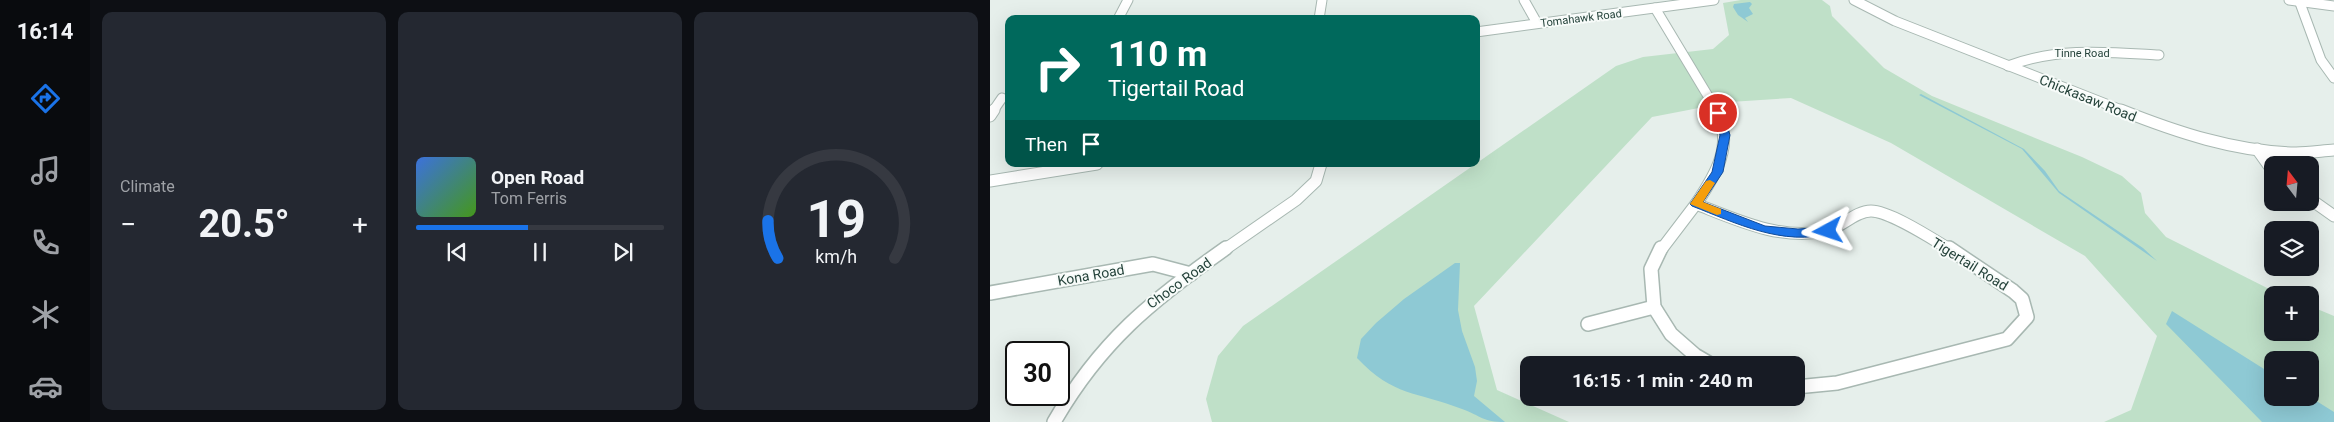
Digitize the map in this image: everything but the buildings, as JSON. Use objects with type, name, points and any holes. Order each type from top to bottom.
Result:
[{"type":"street","points":[[1120,15],[1128,0]]},
{"type":"street","points":[[1320,15],[1322,0]]},
{"type":"street","points":[[1524,0],[1538,24]]},
{"type":"street","name":"Tomahawk Road","points":[[1480,31],[1714,0]]},
{"type":"street","name":"Chickasaw Road","points":[[1854,0],[1895,21],[2174,131],[2257,150],[2296,153],[2334,150]]},
{"type":"street","points":[[2289,0],[2300,3],[2334,6]]},
{"type":"street","points":[[2300,3],[2321,60],[2334,78]]},
{"type":"street","points":[[1655,8],[1718,113],[1725,135],[1717,172],[1696,204],[1663,245],[1651,269],[1654,307],[1671,334],[1697,356]]},
{"type":"street","name":"Tinne Road","points":[[2008,66],[2038,54],[2066,52],[2159,55]]},
{"type":"street","points":[[990,100],[1005,97]]},
{"type":"street","points":[[990,116],[1005,98]]},
{"type":"street","points":[[2257,150],[2264,159]]},
{"type":"street","points":[[990,181],[1078,167]]},
{"type":"street","name":"Choco Road","points":[[1054,422],[1094,358],[1142,311],[1296,200],[1316,181],[1320,167]]},
{"type":"street","name":"Tigertail Road","points":[[1696,204],[1763,229],[1798,234],[1828,231],[1872,211],[1890,216],[1978,266],[2009,286],[2022,300],[2027,317],[2007,339],[1837,383],[1805,386]]},
{"type":"street","points":[[2319,206],[2334,216]]},
{"type":"street","name":"Kona Road","points":[[990,293],[1153,264],[1191,274]]},
{"type":"street","points":[[1588,324],[1654,307]]},
{"type":"green space","points":[[1741,0],[1822,0],[1830,6],[1832,16],[1884,68],[1932,96],[2082,157],[2122,176],[2141,193],[2145,213],[2166,237],[2264,286],[2264,341],[2319,341],[2319,310],[2334,316],[2334,422],[2104,422],[2131,410],[2157,336],[2085,256],[1891,143],[1791,98],[1730,102],[1652,117],[1474,306],[1497,390],[1520,400],[1520,406],[1533,406],[1569,422],[1212,422],[1206,399],[1218,356],[1243,326],[1471,167],[1480,167],[1480,161],[1616,66],[1643,57],[1713,49],[1729,35],[1723,3]]},
{"type":"water","points":[[1750,2],[1752,4],[1749,8],[1753,14],[1745,18],[1748,22],[1738,15],[1733,7],[1734,4]]},
{"type":"water","points":[[1921,94],[2024,149],[2045,171],[2059,191],[2143,248],[2157,261],[2059,193],[2022,149],[1919,95]]},
{"type":"water","points":[[1455,263],[1460,263],[1458,310],[1462,331],[1475,367],[1477,381],[1474,396],[1505,422],[1487,420],[1446,403],[1394,387],[1370,371],[1357,358],[1361,339],[1376,323],[1404,299]]},
{"type":"water","points":[[2172,311],[2264,369],[2264,406],[2319,406],[2319,403],[2334,412],[2334,422],[2262,422],[2166,324]]},
{"type":"slow traffic","points":[[1710,183],[1696,204],[1717,212]]},
{"type":"route","points":[[1718,113],[1725,135],[1717,172],[1696,204],[1763,229],[1798,234],[1828,231]]}]
